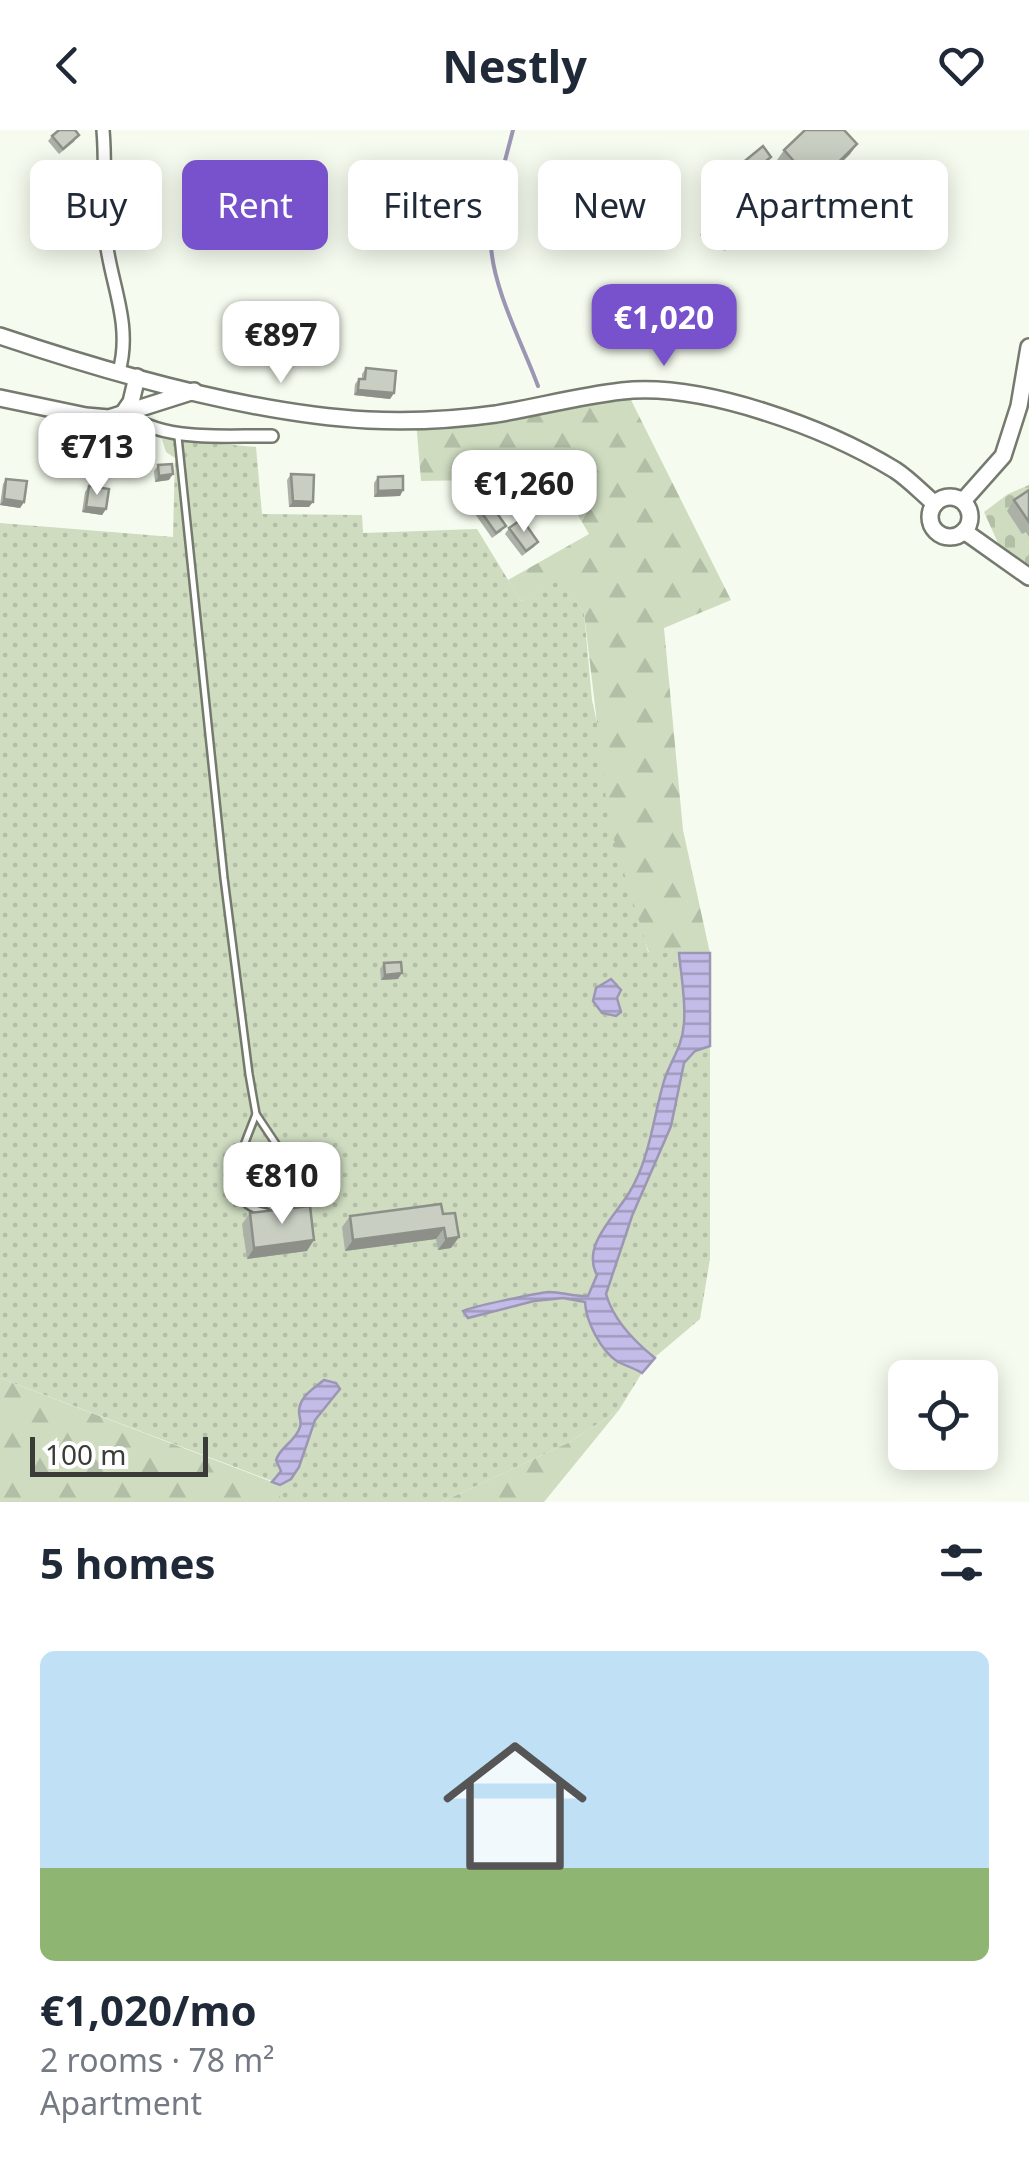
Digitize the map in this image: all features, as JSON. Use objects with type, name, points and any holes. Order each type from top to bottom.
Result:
[{"type":"street","points":[[104,130],[105,235],[117,285],[123,339],[120,370]]},
{"type":"street","points":[[0,336],[194,391],[361,420],[496,414],[626,390],[687,392],[844,442],[899,472],[935,504]]},
{"type":"street","points":[[963,501],[1003,456],[1019,406],[1029,347]]},
{"type":"street","points":[[124,412],[131,402],[136,377]]},
{"type":"street","points":[[0,398],[109,418],[194,391]]},
{"type":"street","points":[[124,412],[145,424],[178,434],[272,436]]},
{"type":"street","points":[[945,497],[963,501],[970,512],[964,531],[952,537],[939,534],[931,523],[935,504],[945,497]]},
{"type":"street","points":[[964,531],[1029,577]]},
{"type":"lane","points":[[178,434],[224,878],[256,1114],[238,1171],[236,1194],[245,1206],[271,1213],[300,1202],[302,1191],[298,1177],[256,1114]]},
{"type":"green space","points":[[626,390],[731,600],[664,628],[683,830],[710,953],[649,953],[609,824],[584,613],[561,579],[521,601],[508,580],[589,534],[553,473],[421,481],[416,421]]},
{"type":"green space","points":[[162,439],[256,447],[262,514],[362,515],[363,533],[477,529],[521,601],[561,578],[584,613],[592,700],[648,952],[710,953],[710,1259],[700,1319],[648,1363],[619,1410],[568,1443],[442,1502],[280,1502],[280,1484],[0,1378],[0,523],[173,537],[175,458],[166,452]]},
{"type":"green space","points":[[1029,485],[1029,567],[998,543],[984,512],[1008,494]]},
{"type":"green space","points":[[0,1378],[280,1485],[280,1502],[0,1502]]},
{"type":"green space","points":[[619,1410],[544,1502],[442,1502],[568,1443]]},
{"type":"shaded area","points":[[679,953],[710,953],[710,1046],[695,1051],[684,1063],[671,1126],[632,1216],[606,1294],[626,1329],[655,1358],[642,1373],[618,1362],[606,1351],[591,1327],[585,1302],[563,1298],[534,1301],[468,1318],[463,1311],[549,1292],[588,1296],[597,1275],[593,1264],[596,1242],[642,1166],[664,1081],[681,1040],[684,1006]]},
{"type":"shaded area","points":[[611,979],[621,990],[617,998],[621,1012],[616,1016],[602,1013],[593,1001],[596,988]]},
{"type":"shaded area","points":[[324,1380],[336,1383],[340,1389],[315,1420],[291,1479],[280,1485],[272,1482],[281,1471],[278,1455],[300,1427],[302,1401]]},
{"type":"building","points":[[59,130],[75,130],[79,135],[63,149],[52,136]]},
{"type":"building","points":[[805,130],[844,130],[857,144],[841,160],[793,160],[784,150]]},
{"type":"building","points":[[763,146],[771,157],[767,160],[746,160]]},
{"type":"building","points":[[277,337],[304,341],[301,357],[274,353]]},
{"type":"building","points":[[366,368],[396,371],[394,393],[358,390]]},
{"type":"building","points":[[172,464],[173,474],[159,476],[158,465]]},
{"type":"building","points":[[291,474],[314,475],[313,502],[293,501]]},
{"type":"building","points":[[403,476],[403,490],[378,491],[378,477]]},
{"type":"building","points":[[6,479],[27,481],[24,502],[4,499]]},
{"type":"building","points":[[89,486],[109,489],[106,509],[86,507]]},
{"type":"building","points":[[1029,490],[1029,522],[1014,500]]},
{"type":"building","points":[[487,499],[506,526],[496,533],[477,506]]},
{"type":"building","points":[[522,519],[538,542],[526,551],[509,528]]},
{"type":"building","points":[[401,962],[402,973],[385,975],[384,963]]},
{"type":"building","points":[[441,1204],[443,1214],[455,1213],[459,1237],[446,1239],[444,1228],[353,1240],[350,1216]]},
{"type":"building","points":[[310,1206],[314,1240],[254,1248],[250,1213]]},
{"type":"waterway","points":[[513,130],[495,203],[491,245],[503,298],[538,386]]}]
